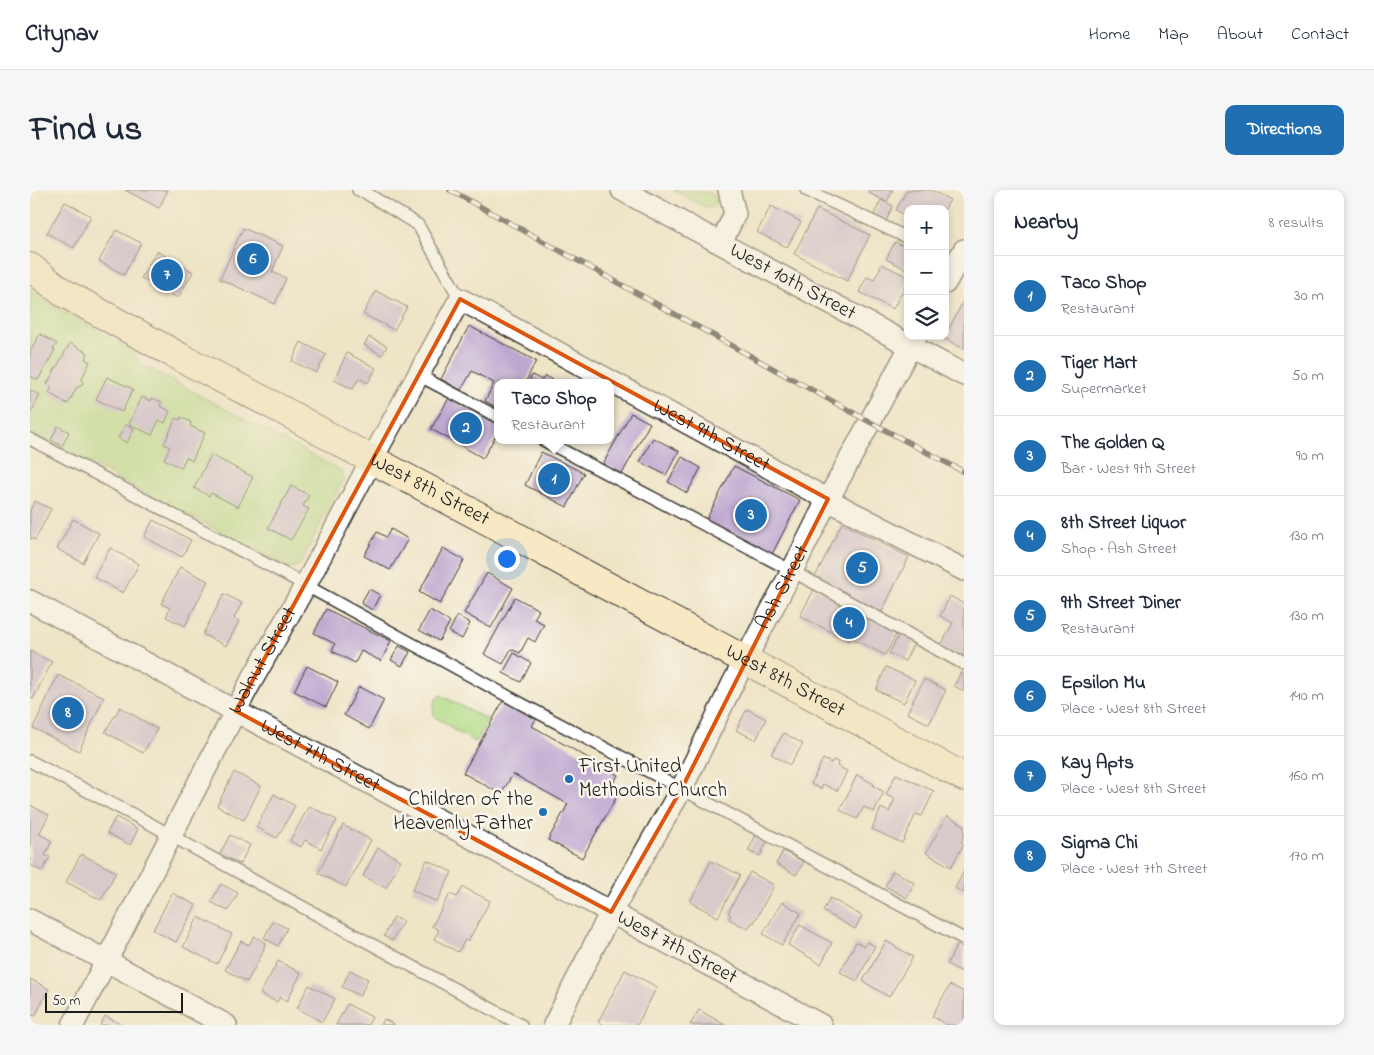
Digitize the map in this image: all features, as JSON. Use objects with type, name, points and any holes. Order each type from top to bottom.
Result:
[{"type":"main road","name":"West 8th Street","points":[[30,267],[62,292],[180,358],[267,402],[964,777]]},
{"type":"street","name":"West 10th Street","points":[[622,190],[913,341],[964,374]]},
{"type":"street","points":[[721,243],[735,214],[729,190]]},
{"type":"street","points":[[949,275],[958,258]]},
{"type":"street","name":"Walnut Street","points":[[73,1025],[236,711],[460,299]]},
{"type":"street","name":"West 9th Street","points":[[460,299],[607,379]]},
{"type":"street","name":"Ash Street","points":[[554,1025],[611,912],[682,788],[828,499],[913,341]]},
{"type":"street","name":"West 9th Street","points":[[614,383],[828,499],[964,570]]},
{"type":"street","name":"West 7th Street","points":[[30,601],[821,1025]]},
{"type":"street","points":[[30,920],[225,1025]]},
{"type":"lane","points":[[358,190],[418,225],[460,299]]},
{"type":"lane","points":[[806,190],[904,236]]},
{"type":"lane","points":[[418,375],[494,415]]},
{"type":"lane","points":[[30,440],[964,939]]},
{"type":"lane","points":[[550,444],[964,664]]},
{"type":"lane","points":[[30,761],[172,835],[521,1025]]},
{"type":"highlighted area","points":[[460,299],[828,499],[682,788],[611,912],[236,711]]},
{"type":"green space","points":[[673,190],[709,193],[717,198],[716,204],[706,207]]},
{"type":"green space","points":[[30,288],[52,305],[129,348],[141,364],[343,472],[344,479],[299,566],[291,568],[30,433]]},
{"type":"green space","points":[[440,695],[488,720],[476,742],[435,717],[434,705]]},
{"type":"building","points":[[125,190],[168,190],[159,208]]},
{"type":"building","points":[[869,190],[893,190],[887,202],[867,192]]},
{"type":"building","points":[[907,190],[931,190],[950,200],[947,205],[904,205],[904,215],[896,210]]},
{"type":"building","points":[[881,200],[893,206],[886,221],[874,215]]},
{"type":"building","points":[[65,202],[91,216],[74,248],[47,233]]},
{"type":"building","points":[[771,206],[801,222],[787,247],[757,232]]},
{"type":"building","points":[[817,209],[870,235],[847,281],[794,254]]},
{"type":"building","points":[[243,228],[283,246],[272,272],[286,278],[275,304],[220,279]]},
{"type":"building","points":[[116,230],[141,243],[124,275],[99,261]]},
{"type":"building","points":[[895,242],[904,246],[904,268],[886,259]]},
{"type":"building","points":[[157,251],[193,272],[178,298],[141,278]]},
{"type":"building","points":[[882,264],[904,275],[904,288],[893,309],[859,292],[867,277],[874,280]]},
{"type":"building","points":[[376,291],[407,307],[394,330],[363,314]]},
{"type":"building","points":[[964,300],[964,349],[948,340],[949,328]]},
{"type":"building","points":[[469,326],[536,361],[527,379],[494,379],[494,383],[472,371],[461,390],[441,379]]},
{"type":"building","points":[[40,334],[57,344],[38,380],[30,376],[30,352]]},
{"type":"building","points":[[369,337],[387,346],[382,355],[364,345]]},
{"type":"building","points":[[301,342],[326,355],[316,373],[292,361]]},
{"type":"building","points":[[70,343],[88,353],[85,359],[90,362],[82,378],[83,383],[77,387],[68,404],[49,393],[52,387],[47,384]]},
{"type":"building","points":[[347,353],[376,368],[368,383],[359,378],[353,389],[334,380]]},
{"type":"building","points":[[532,375],[540,379],[530,379]]},
{"type":"building","points":[[107,377],[133,389],[122,412],[96,399]]},
{"type":"building","points":[[494,383],[494,406],[485,401]]},
{"type":"building","points":[[30,390],[40,395],[31,413],[30,412]]},
{"type":"building","points":[[142,397],[151,401],[152,398],[162,402],[160,406],[170,411],[165,423],[159,420],[152,435],[129,424]]},
{"type":"building","points":[[449,398],[494,423],[494,439],[483,458],[431,429]]},
{"type":"building","points":[[631,413],[650,423],[622,474],[603,464]]},
{"type":"building","points":[[181,417],[191,422],[190,426],[205,433],[192,461],[186,457],[181,468],[164,459],[170,447],[164,444],[176,418],[180,420]]},
{"type":"building","points":[[126,424],[134,429],[127,443],[118,438]]},
{"type":"building","points":[[58,426],[69,432],[62,446],[51,440]]},
{"type":"building","points":[[653,438],[679,451],[666,475],[640,462]]},
{"type":"building","points":[[541,452],[584,473],[567,507],[525,485]]},
{"type":"building","points":[[211,455],[253,477],[238,507],[211,493],[209,496],[194,488]]},
{"type":"building","points":[[682,457],[701,468],[687,493],[668,482]]},
{"type":"building","points":[[734,466],[800,500],[771,556],[705,522]]},
{"type":"building","points":[[291,486],[309,495],[303,506],[309,509],[291,540],[268,528]]},
{"type":"building","points":[[35,501],[51,509],[35,540],[30,538],[30,510]]},
{"type":"building","points":[[73,519],[99,533],[83,563],[57,549]]},
{"type":"building","points":[[153,520],[191,540],[182,557],[144,537]]},
{"type":"building","points":[[842,523],[909,557],[881,613],[814,579]]},
{"type":"building","points":[[391,529],[408,539],[390,570],[364,556],[377,532],[386,537]]},
{"type":"building","points":[[110,548],[139,564],[123,593],[94,577]]},
{"type":"building","points":[[443,548],[464,560],[440,604],[419,592]]},
{"type":"building","points":[[180,567],[208,581],[185,626],[166,617],[170,608],[161,604]]},
{"type":"building","points":[[487,573],[513,588],[491,628],[464,613]]},
{"type":"building","points":[[815,588],[898,631],[885,655],[851,638],[849,641],[800,616]]},
{"type":"building","points":[[369,589],[380,595],[372,610],[361,603]]},
{"type":"building","points":[[224,594],[242,603],[234,618],[239,621],[226,646],[203,634]]},
{"type":"building","points":[[950,596],[964,604],[964,652],[961,658],[940,647],[953,623],[940,616]]},
{"type":"building","points":[[515,597],[539,610],[534,619],[544,624],[535,642],[528,638],[520,653],[511,649],[503,664],[484,654]]},
{"type":"building","points":[[326,609],[391,641],[381,661],[361,651],[355,663],[332,651],[335,644],[314,633]]},
{"type":"building","points":[[430,610],[450,622],[439,641],[419,630]]},
{"type":"building","points":[[457,616],[470,623],[462,639],[449,632]]},
{"type":"building","points":[[900,633],[915,641],[905,661],[889,653]]},
{"type":"building","points":[[399,646],[410,652],[402,666],[391,660]]},
{"type":"building","points":[[30,651],[52,662],[33,699],[30,697]]},
{"type":"building","points":[[514,653],[531,663],[521,682],[503,673]]},
{"type":"building","points":[[307,666],[338,682],[326,707],[294,691]]},
{"type":"building","points":[[886,667],[915,680],[904,703],[876,690]]},
{"type":"building","points":[[961,672],[964,674],[964,691],[954,686]]},
{"type":"building","points":[[58,675],[104,697],[79,751],[33,728]]},
{"type":"building","points":[[924,679],[946,690],[929,724],[907,713]]},
{"type":"building","points":[[359,687],[384,700],[369,729],[344,715]]},
{"type":"building","name":"First United Methodist Church","points":[[503,701],[536,719],[532,726],[618,775],[613,784],[621,789],[582,858],[548,840],[568,804],[513,774],[501,794],[463,773]]},
{"type":"building","points":[[120,707],[157,729],[143,753],[105,732]]},
{"type":"building","points":[[747,709],[766,719],[756,740],[736,730]]},
{"type":"building","points":[[784,733],[803,744],[790,765],[771,754]]},
{"type":"building","points":[[823,759],[831,763],[833,760],[838,762],[837,766],[847,771],[837,791],[823,784],[821,789],[811,784]]},
{"type":"building","points":[[234,772],[261,786],[244,820],[217,806]]},
{"type":"building","points":[[896,774],[934,791],[922,816],[916,814],[902,843],[872,829],[881,808],[889,812],[895,799],[886,795]]},
{"type":"building","points":[[857,775],[884,792],[874,812],[864,807],[857,819],[840,810]]},
{"type":"building","points":[[274,794],[295,806],[277,838],[256,827]]},
{"type":"building","points":[[30,805],[49,815],[39,834],[52,841],[45,855],[50,857],[42,871],[30,865]]},
{"type":"building","points":[[309,806],[337,820],[321,849],[305,840],[301,847],[290,841]]},
{"type":"building","points":[[947,816],[964,825],[964,836],[961,842],[964,844],[951,867],[926,853]]},
{"type":"building","points":[[116,817],[138,829],[130,845],[107,833]]},
{"type":"building","points":[[343,825],[371,840],[346,887],[318,873]]},
{"type":"building","points":[[230,835],[250,845],[240,864],[220,854]]},
{"type":"building","points":[[756,835],[767,841],[760,856],[748,851]]},
{"type":"building","points":[[378,848],[401,860],[386,888],[363,876]]},
{"type":"building","points":[[783,851],[804,862],[796,875],[776,864]]},
{"type":"building","points":[[81,854],[116,872],[101,900],[66,882]]},
{"type":"building","points":[[427,860],[452,872],[437,902],[412,890]]},
{"type":"building","points":[[711,861],[740,875],[718,917],[690,902]]},
{"type":"building","points":[[893,871],[915,883],[907,898],[885,886]]},
{"type":"building","points":[[964,871],[964,893],[955,888]]},
{"type":"building","points":[[750,872],[774,885],[754,923],[752,922],[748,929],[729,919],[731,915],[728,913]]},
{"type":"building","points":[[221,884],[238,893],[228,911],[211,902]]},
{"type":"building","points":[[463,887],[490,901],[468,941],[465,940],[458,952],[434,939],[439,930],[432,926],[450,894],[457,897]]},
{"type":"building","points":[[172,893],[196,905],[176,942],[153,930]]},
{"type":"building","points":[[830,898],[862,916],[855,929],[823,911]]},
{"type":"building","points":[[782,902],[801,913],[782,945],[763,934]]},
{"type":"building","points":[[198,917],[232,934],[217,964],[183,947]]},
{"type":"building","points":[[394,917],[403,922],[392,941],[384,936]]},
{"type":"building","points":[[273,921],[287,928],[278,946],[264,938]]},
{"type":"building","points":[[800,925],[832,943],[821,964],[788,945]]},
{"type":"building","points":[[254,936],[266,943],[247,982],[225,970],[241,941],[249,945]]},
{"type":"building","points":[[886,941],[913,957],[889,997],[863,981]]},
{"type":"building","points":[[856,942],[864,946],[867,942],[875,946],[857,981],[840,972]]},
{"type":"building","points":[[957,945],[964,949],[964,973],[947,964]]},
{"type":"building","points":[[278,961],[301,973],[287,1001],[280,997],[277,1002],[260,994]]},
{"type":"building","points":[[350,970],[368,979],[360,996],[342,987]]},
{"type":"building","points":[[625,970],[657,987],[637,1025],[604,1025],[598,1022]]},
{"type":"building","points":[[30,979],[49,989],[35,1016],[30,1014]]},
{"type":"building","points":[[309,985],[335,999],[322,1022],[297,1008]]},
{"type":"building","points":[[950,985],[964,992],[964,1025],[947,1025],[932,1016]]},
{"type":"building","points":[[347,1004],[372,1017],[368,1025],[336,1025]]},
{"type":"building","points":[[699,1010],[725,1025],[690,1025]]},
{"type":"building","points":[[105,1016],[122,1025],[100,1025]]},
{"type":"building","points":[[384,1019],[395,1025],[381,1025]]},
{"type":"railway","points":[[450,190],[964,472]]},
{"type":"place","name":"Epsilon Mu","points":[[253,259]]},
{"type":"place","name":"Kay Apts","points":[[167,275]]},
{"type":"place","name":"Tiger Mart","points":[[466,428]]},
{"type":"place","name":"Taco Shop","points":[[554,479]]},
{"type":"place","name":"The Golden Q","points":[[751,515]]},
{"type":"place","name":"9th Street Diner","points":[[862,568]]},
{"type":"place","name":"8th Street Liquor","points":[[849,623]]},
{"type":"place","name":"Sigma Chi","points":[[68,713]]},
{"type":"place","name":"First United Methodist Church","points":[[569,779]]},
{"type":"place","name":"Children of the Heavenly Father","points":[[543,812]]}]
